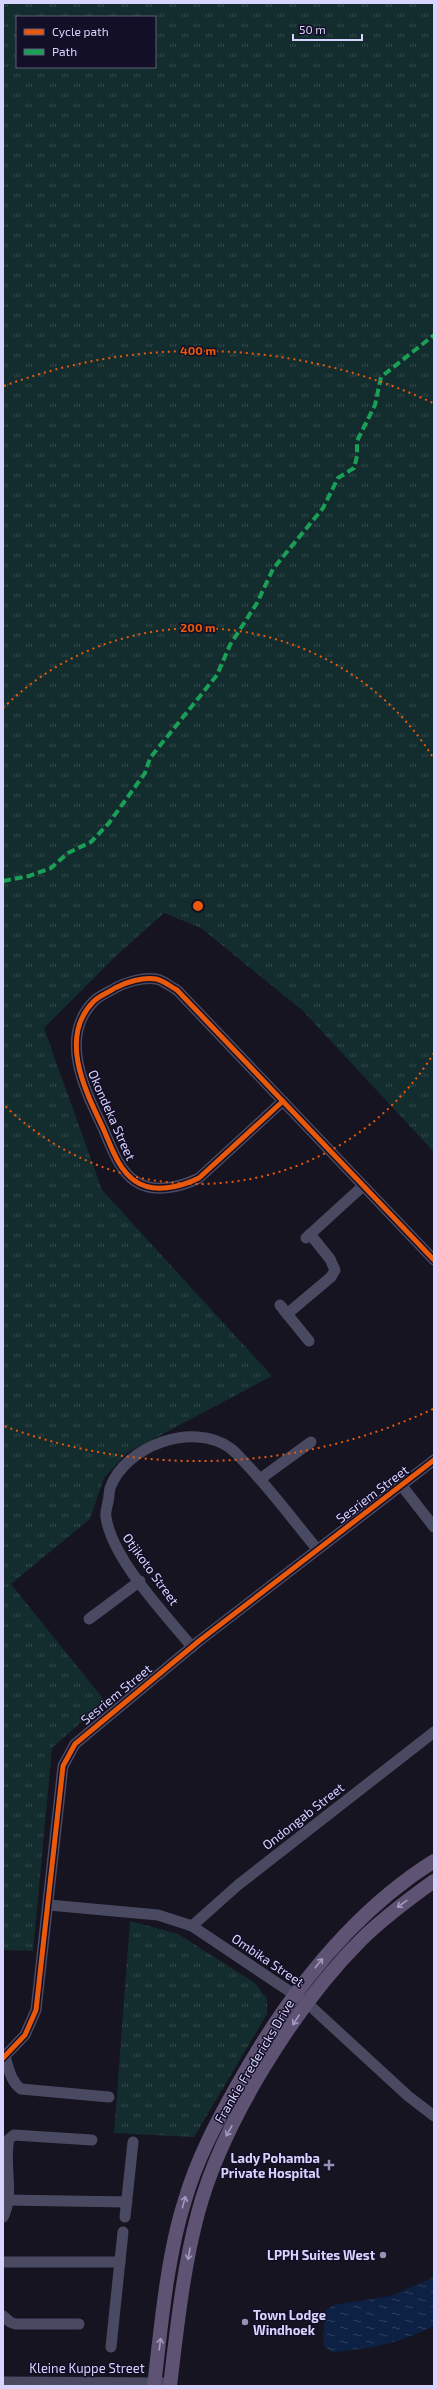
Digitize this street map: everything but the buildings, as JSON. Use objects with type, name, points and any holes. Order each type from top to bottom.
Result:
[{"type":"main road","name":"Frankie Fredericks Drive","points":[[154,2384],[177,2231],[192,2177],[215,2124],[251,2061],[294,1994],[327,1954],[358,1922],[391,1892],[434,1861]]},
{"type":"main road","name":"Frankie Fredericks Drive","points":[[171,2385],[189,2251],[206,2187],[221,2146],[260,2076],[307,2003],[362,1940],[400,1906],[434,1881]]},
{"type":"street","name":"Okondeka Street","points":[[283,1101],[199,1178],[187,1184],[170,1188],[151,1187],[136,1182],[120,1165],[80,1074],[76,1046],[81,1020],[95,1000],[118,986],[136,980],[156,979],[177,990],[283,1101],[363,1186],[434,1260]]},
{"type":"street","points":[[309,1342],[283,1309],[331,1277],[335,1270],[330,1259],[308,1236],[363,1186]]},
{"type":"street","name":"Otjikoto Street","points":[[192,1647],[140,1581],[112,1541],[106,1516],[110,1488],[118,1474],[131,1460],[153,1445],[171,1438],[195,1436],[216,1441],[230,1448],[260,1479],[317,1548]]},
{"type":"street","points":[[260,1479],[311,1442]]},
{"type":"street","name":"Sesriem Street","points":[[4,2057],[26,2035],[36,2010],[49,1905],[61,1784],[68,1754],[88,1731],[192,1647],[317,1548],[402,1486],[434,1460]]},
{"type":"street","points":[[402,1486],[434,1527]]},
{"type":"street","points":[[89,1619],[140,1581]]},
{"type":"street","name":"Ondongab Street","points":[[192,1926],[238,1885],[434,1732]]},
{"type":"street","name":"Ombika Street","points":[[49,1905],[158,1915],[192,1926],[307,2003],[408,2096],[434,2116]]},
{"type":"street","points":[[4,2057],[11,2077],[16,2085],[21,2089],[109,2097]]},
{"type":"street","points":[[3,2218],[7,2200],[9,2139],[14,2135],[92,2140]]},
{"type":"street","points":[[125,2217],[133,2142]]},
{"type":"street","points":[[7,2200],[127,2202]]},
{"type":"street","points":[[111,2347],[123,2232]]},
{"type":"street","points":[[3,2266],[3,2261],[120,2262]]},
{"type":"street","points":[[3,2316],[10,2322],[16,2324],[79,2324]]},
{"type":"street","name":"Kleine Kuppe Street","points":[[3,2382],[171,2385]]},
{"type":"green space","points":[[3,3],[434,3],[434,1152],[302,1010],[201,928],[164,913],[118,954],[44,1028],[102,1190],[272,1376],[127,1453],[104,1478],[90,1519],[11,1584],[105,1701],[52,1748],[33,1951],[3,1950]]},
{"type":"green space","points":[[130,1921],[178,1934],[255,1983],[267,1999],[267,2014],[194,2137],[114,2133]]},
{"type":"water","points":[[434,2277],[434,2326],[384,2345],[331,2352],[323,2345],[325,2311],[333,2305],[391,2296]]},
{"type":"marked path","points":[[3,881],[29,876],[51,868],[68,853],[91,842],[109,823],[145,773],[150,758],[217,675],[230,645],[257,603],[273,569],[323,508],[338,478],[354,468],[357,456],[357,441],[375,405],[381,377],[434,335]]},
{"type":"cycle path","points":[[283,1101],[199,1178],[184,1184],[167,1188],[142,1185],[129,1176],[112,1150],[83,1081],[78,1064],[76,1047],[78,1031],[83,1015],[99,997],[119,986],[135,980],[156,979],[177,990],[434,1260]]},
{"type":"cycle path","points":[[3,2058],[25,2035],[36,2010],[63,1766],[75,1744],[199,1641],[434,1460]]},
{"type":"place","name":"Lady Pohamba Private Hospital","points":[[329,2165]]},
{"type":"place","name":"LPPH Suites West","points":[[383,2255]]},
{"type":"place","name":"Town Lodge Windhoek","points":[[245,2322]]}]
